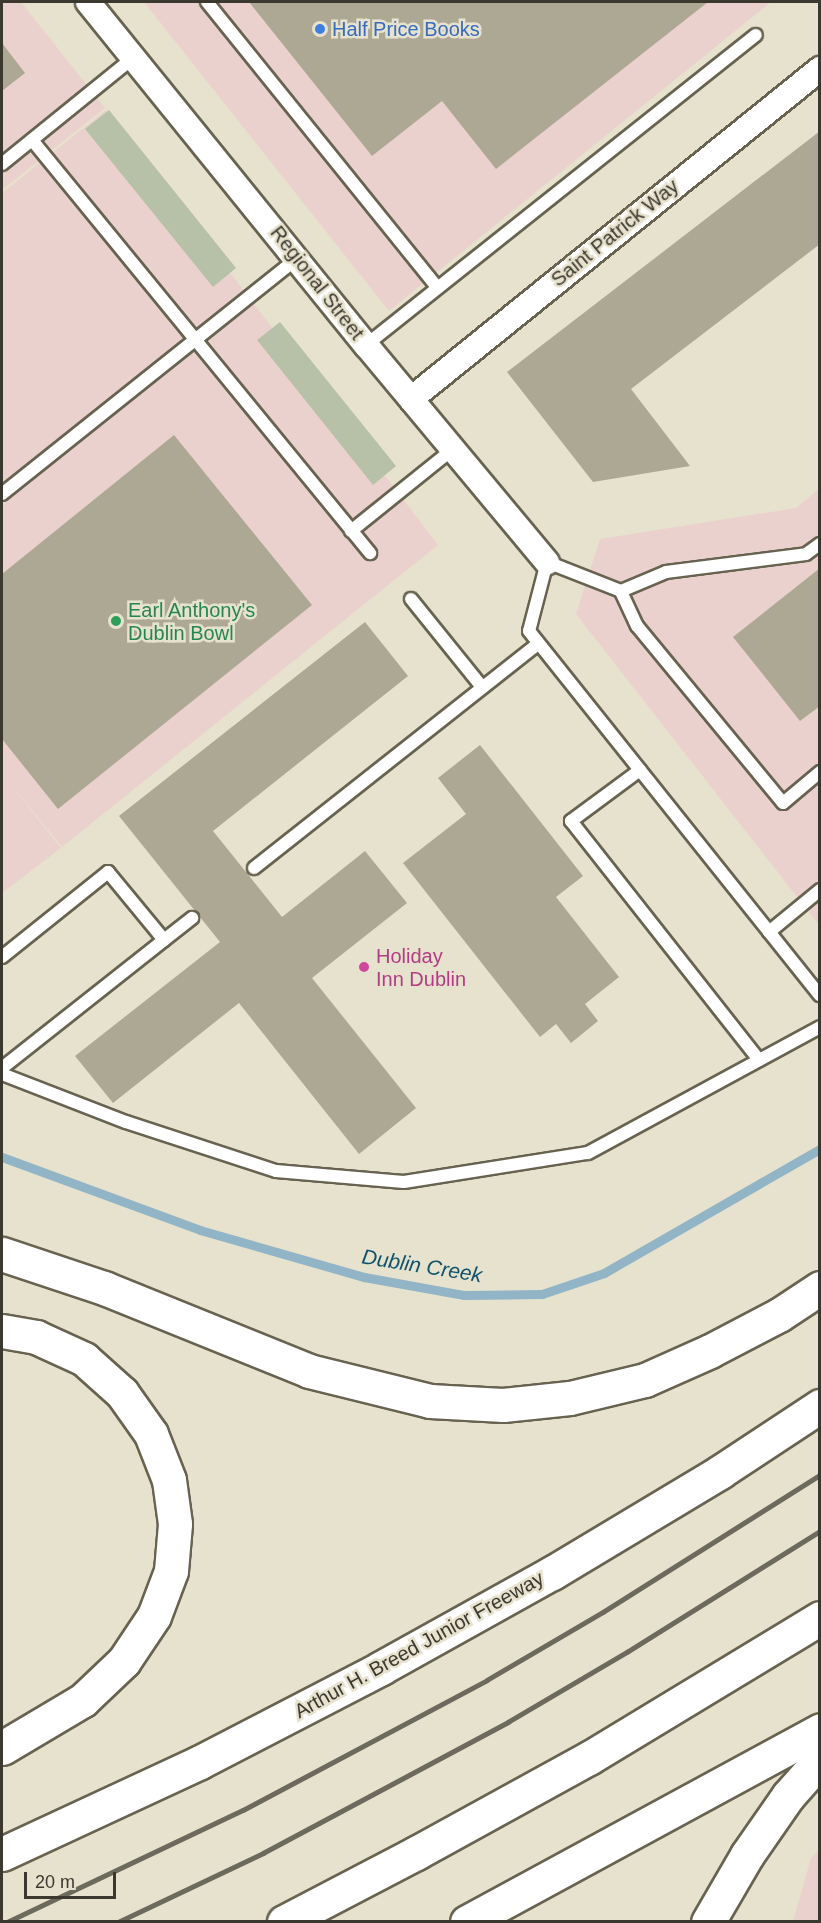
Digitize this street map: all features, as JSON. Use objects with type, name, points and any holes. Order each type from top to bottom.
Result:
[{"type":"highway","points":[[2,1254],[104,1288],[309,1371],[430,1401],[503,1405],[570,1398],[645,1380],[720,1346],[779,1315],[819,1288]]},
{"type":"highway","points":[[2,1330],[36,1337],[84,1359],[122,1393],[151,1434],[169,1480],[175,1524],[171,1571],[154,1616],[124,1661],[83,1700],[2,1748]]},
{"type":"highway","name":"Arthur H. Breed Junior Freeway","points":[[2,1854],[200,1762],[381,1668],[552,1573],[720,1472],[819,1406]]},
{"type":"highway","points":[[284,1922],[589,1758],[819,1618]]},
{"type":"highway","points":[[467,1922],[819,1730]]},
{"type":"highway","points":[[708,1922],[764,1830],[788,1796],[819,1760]]},
{"type":"street","name":"Regional Street","points":[[88,2],[298,258],[366,345],[547,562]]},
{"type":"street","name":"Saint Patrick Way","points":[[411,399],[819,69]]},
{"type":"lane","points":[[207,2],[437,288]]},
{"type":"lane","points":[[366,345],[756,35]]},
{"type":"lane","points":[[2,164],[134,57]]},
{"type":"lane","points":[[32,140],[370,553]]},
{"type":"lane","points":[[2,494],[298,258]]},
{"type":"lane","points":[[351,531],[453,449]]},
{"type":"lane","points":[[621,591],[666,572],[806,554],[819,544]]},
{"type":"lane","points":[[819,772],[783,803],[637,626],[621,591],[547,562],[529,631],[819,995]]},
{"type":"lane","points":[[411,599],[482,687]]},
{"type":"lane","points":[[254,868],[538,644]]},
{"type":"lane","points":[[639,770],[571,821],[759,1060]]},
{"type":"lane","points":[[2,957],[108,872],[164,940]]},
{"type":"lane","points":[[769,932],[819,890]]},
{"type":"lane","points":[[2,1068],[192,918]]},
{"type":"lane","points":[[2,1074],[126,1122],[276,1171],[404,1182],[588,1154],[819,1027]]},
{"type":"shaded area","points":[[2,2],[21,2],[105,108],[2,190]]},
{"type":"shaded area","points":[[144,2],[771,2],[389,311]]},
{"type":"shaded area","points":[[106,110],[438,545],[62,847],[4,776],[61,848],[2,893],[2,193]]},
{"type":"shaded area","points":[[819,489],[819,925],[576,614],[600,539],[796,508]]},
{"type":"shaded area","points":[[819,1850],[819,1921],[793,1921],[811,1858]]},
{"type":"green space","points":[[109,110],[236,268],[213,287],[85,129]]},
{"type":"green space","points":[[280,322],[396,466],[373,485],[257,340]]},
{"type":"building","points":[[249,2],[708,2],[496,169],[442,101],[372,156]]},
{"type":"building","points":[[2,43],[25,73],[2,91]]},
{"type":"building","points":[[820,131],[820,244],[631,389],[690,466],[593,482],[507,372]]},
{"type":"building","points":[[174,435],[312,605],[58,809],[2,739],[2,574]]},
{"type":"building","points":[[820,568],[820,706],[800,721],[733,637]]},
{"type":"building","points":[[365,622],[408,676],[213,831],[282,917],[365,851],[407,903],[312,978],[416,1108],[359,1154],[239,1003],[113,1103],[75,1056],[220,942],[119,816]]},
{"type":"building","points":[[480,745],[583,876],[556,897],[619,977],[585,1004],[598,1021],[571,1043],[556,1024],[540,1037],[403,863],[466,814],[438,778]]},
{"type":"waterway","name":"Dublin Creek","points":[[2,1157],[200,1230],[364,1277],[464,1295],[542,1294],[604,1273],[820,1149]]},
{"type":"railway","points":[[7,1922],[243,1810],[487,1680],[603,1612],[820,1475]]},
{"type":"railway","points":[[118,1922],[263,1853],[508,1722],[627,1652],[820,1531]]},
{"type":"place","name":"Half Price Books","points":[[320,29]]},
{"type":"place","name":"Earl Anthony's Dublin Bowl","points":[[116,621]]},
{"type":"place","name":"Holiday Inn Dublin","points":[[364,967]]}]
